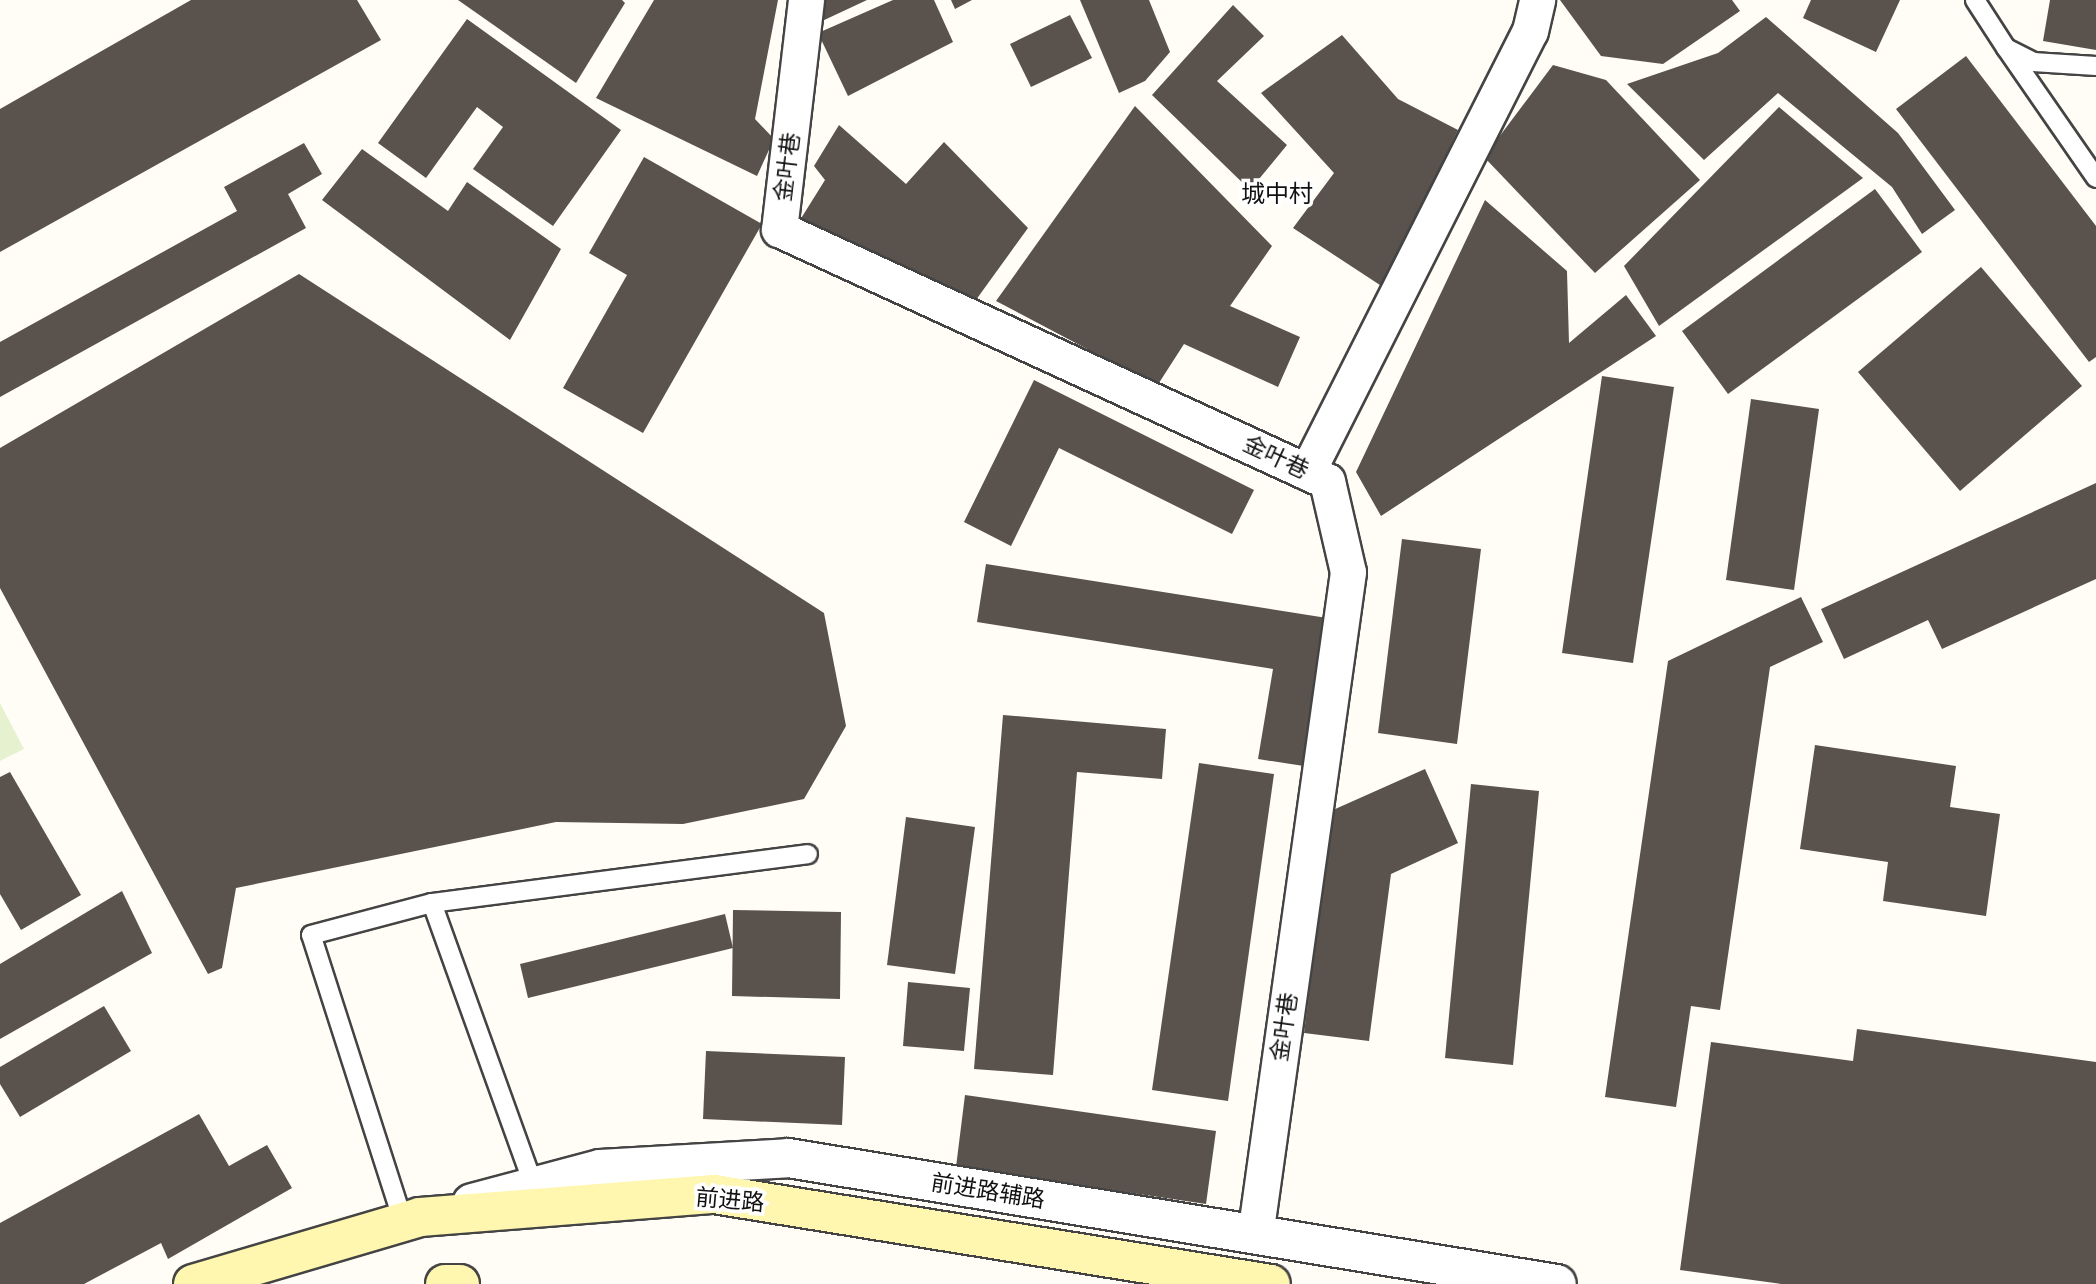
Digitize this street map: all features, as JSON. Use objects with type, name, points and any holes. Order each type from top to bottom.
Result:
[{"type":"main road","name":"前进路","points":[[193,1284],[412,1219],[714,1194],[1271,1284]]},
{"type":"main road","points":[[445,1284],[460,1284]]},
{"type":"street","name":"金叶巷","points":[[806,0],[779,229],[1327,481],[1348,572],[1255,1235]]},
{"type":"street","points":[[1307,472],[1530,31],[1537,0]]},
{"type":"street","name":"前进路辅路","points":[[412,1219],[600,1169],[788,1158],[1557,1284]]},
{"type":"lane","points":[[1975,0],[2096,178]]},
{"type":"lane","points":[[2006,48],[2033,62],[2096,65]]},
{"type":"lane","points":[[412,1219],[311,935],[432,904],[808,855]]},
{"type":"lane","points":[[432,904],[534,1186]]},
{"type":"green space","points":[[0,703],[24,749],[0,761]]},
{"type":"building","points":[[191,0],[357,0],[381,40],[0,252],[0,109]]},
{"type":"building","points":[[458,0],[622,0],[625,3],[576,83]]},
{"type":"building","points":[[654,0],[778,0],[755,119],[774,139],[757,176],[596,98]]},
{"type":"building","points":[[820,0],[867,0],[820,22]]},
{"type":"building","points":[[893,0],[934,0],[953,42],[848,96],[818,33]]},
{"type":"building","points":[[951,0],[972,0],[955,9]]},
{"type":"building","points":[[1080,0],[1149,0],[1170,52],[1145,81],[1119,93]]},
{"type":"building","points":[[1560,0],[1732,0],[1740,11],[1663,64],[1601,56]]},
{"type":"building","points":[[1811,0],[1900,0],[1876,52],[1803,18]]},
{"type":"building","points":[[2050,0],[2096,0],[2096,50],[2043,41]]},
{"type":"building","points":[[1233,5],[1264,36],[1217,81],[1287,145],[1250,190],[1152,95]]},
{"type":"building","points":[[1070,15],[1092,58],[1031,87],[1010,44]]},
{"type":"building","points":[[1766,17],[1898,133],[1955,210],[1922,234],[1892,187],[1778,93],[1704,160],[1627,84],[1718,53]]},
{"type":"building","points":[[467,19],[621,130],[553,226],[473,169],[503,127],[477,107],[426,178],[378,143]]},
{"type":"building","points":[[1342,35],[1398,99],[1458,130],[1383,287],[1293,228],[1334,173],[1261,93]]},
{"type":"building","points":[[1966,56],[2096,226],[2096,357],[2089,362],[1896,109]]},
{"type":"building","points":[[1553,65],[1606,80],[1700,180],[1595,273],[1484,157]]},
{"type":"building","points":[[1135,106],[1272,246],[1230,306],[1300,337],[1278,387],[1184,344],[1157,386],[996,301]]},
{"type":"building","points":[[1779,107],[1863,178],[1659,326],[1624,266]]},
{"type":"building","points":[[839,125],[906,184],[944,142],[1028,228],[973,304],[800,220],[825,180],[814,166]]},
{"type":"building","points":[[304,143],[322,174],[288,194],[306,228],[0,397],[0,342],[237,211],[224,187]]},
{"type":"building","points":[[362,149],[448,211],[467,182],[561,249],[510,340],[322,200]]},
{"type":"building","points":[[644,157],[762,224],[643,433],[563,388],[627,275],[589,253]]},
{"type":"building","points":[[1875,189],[1922,252],[1728,394],[1682,331]]},
{"type":"building","points":[[1485,200],[1567,271],[1569,343],[1626,295],[1656,336],[1381,516],[1356,472]]},
{"type":"building","points":[[1981,267],[2082,386],[1960,491],[1858,372]]},
{"type":"building","points":[[299,274],[824,613],[846,726],[804,799],[683,824],[556,822],[236,888],[222,968],[208,974],[0,588],[0,448]]},
{"type":"building","points":[[1602,376],[1674,387],[1633,663],[1562,653]]},
{"type":"building","points":[[1034,380],[1254,490],[1232,534],[1059,448],[1011,546],[964,522]]},
{"type":"building","points":[[1751,399],[1819,409],[1794,590],[1726,580]]},
{"type":"building","points":[[2096,483],[2096,579],[1942,649],[1928,620],[1844,659],[1821,609]]},
{"type":"building","points":[[1402,539],[1481,549],[1457,744],[1378,733]]},
{"type":"building","points":[[986,564],[1327,618],[1304,766],[1258,759],[1273,669],[977,622]]},
{"type":"building","points":[[1801,597],[1823,642],[1770,667],[1720,1010],[1691,1006],[1676,1107],[1605,1097],[1668,661]]},
{"type":"building","points":[[1003,715],[1166,729],[1162,779],[1077,772],[1053,1075],[974,1069]]},
{"type":"building","points":[[1815,745],[1956,766],[1950,807],[2000,814],[1986,916],[1883,901],[1888,862],[1800,849]]},
{"type":"building","points":[[1199,763],[1274,774],[1228,1101],[1152,1090]]},
{"type":"building","points":[[1425,769],[1458,843],[1391,874],[1369,1041],[1304,1033],[1333,810]]},
{"type":"building","points":[[10,772],[81,895],[21,930],[0,894],[0,777]]},
{"type":"building","points":[[1471,784],[1539,791],[1513,1065],[1445,1058]]},
{"type":"building","points":[[906,817],[975,827],[955,974],[887,965]]},
{"type":"building","points":[[122,891],[152,953],[0,1039],[0,964]]},
{"type":"building","points":[[733,910],[841,912],[840,999],[732,996]]},
{"type":"building","points":[[725,914],[733,948],[528,998],[520,964]]},
{"type":"building","points":[[908,982],[970,988],[964,1051],[903,1046]]},
{"type":"building","points":[[104,1006],[131,1051],[20,1117],[0,1084],[0,1067]]},
{"type":"building","points":[[1857,1029],[2096,1062],[2096,1284],[1781,1284],[1680,1270],[1711,1042],[1853,1061]]},
{"type":"building","points":[[706,1051],[845,1057],[842,1125],[703,1119]]},
{"type":"building","points":[[965,1095],[1216,1131],[1206,1204],[956,1167]]},
{"type":"building","points":[[199,1114],[229,1166],[267,1145],[292,1188],[168,1259],[161,1243],[84,1284],[0,1284],[0,1223]]},
{"type":"district","name":"城中村","points":[[1277,194]]}]
